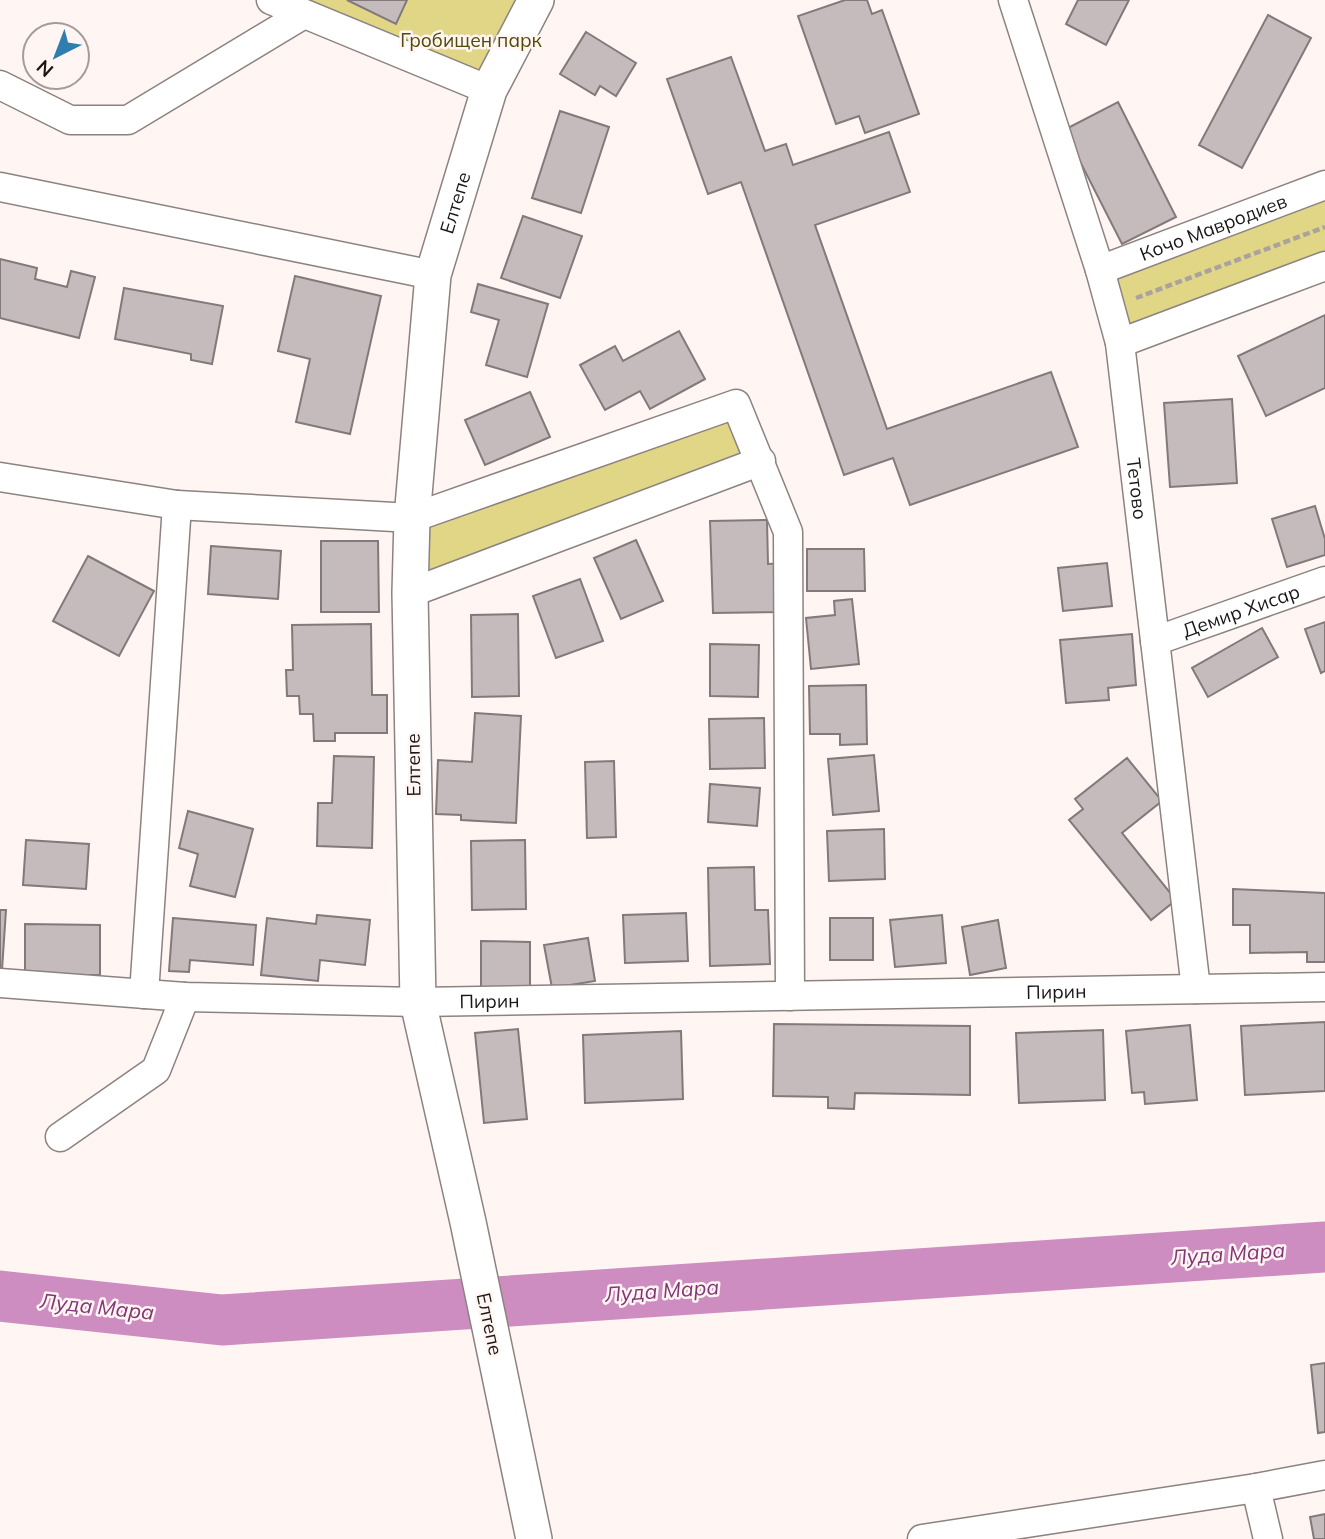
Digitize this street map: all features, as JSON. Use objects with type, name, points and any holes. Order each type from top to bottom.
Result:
[{"type":"main road","name":"Елтепе","points":[[534,1539],[468,1222],[418,1002],[410,593],[412,519],[433,275],[489,90],[536,0]]},
{"type":"street","points":[[271,0],[489,90]]},
{"type":"street","name":"Тетово","points":[[1013,0],[1100,270],[1120,343],[1196,989]]},
{"type":"street","points":[[0,85],[70,120],[128,120],[304,14]]},
{"type":"street","name":"Кочо Мавродиев","points":[[1100,270],[1325,185]]},
{"type":"street","points":[[0,187],[433,275]]},
{"type":"street","points":[[1120,343],[1325,267]]},
{"type":"street","points":[[0,477],[177,505],[412,519],[736,404],[788,532],[790,996]]},
{"type":"street","points":[[410,593],[761,461]]},
{"type":"street","points":[[144,994],[177,505]]},
{"type":"street","name":"Демир Хисар","points":[[1155,640],[1325,581]]},
{"type":"street","name":"Пирин","points":[[0,983],[185,996],[418,1002],[1325,987]]},
{"type":"street","points":[[60,1137],[156,1070],[185,996]]},
{"type":"street","points":[[922,1539],[1325,1475]]},
{"type":"street","points":[[1256,1488],[1268,1539]]},
{"type":"path","points":[[1110,308],[1325,227]]},
{"type":"path","points":[[1286,242],[1298,276]]},
{"type":"green space","name":"Гробищен парк","points":[[271,0],[536,0],[489,90]]},
{"type":"green space","points":[[1325,185],[1325,266],[1120,343],[1100,270]]},
{"type":"green space","points":[[736,404],[761,461],[410,593],[412,518]]},
{"type":"building","points":[[347,0],[407,0],[396,24]]},
{"type":"building","points":[[845,0],[867,0],[872,14],[882,10],[919,114],[865,133],[859,116],[836,124],[798,16]]},
{"type":"building","points":[[1078,0],[1129,0],[1106,45],[1066,24]]},
{"type":"building","points":[[1268,15],[1311,38],[1242,168],[1199,145]]},
{"type":"building","points":[[586,32],[636,63],[616,96],[600,86],[595,95],[560,74]]},
{"type":"building","points":[[731,57],[765,151],[786,144],[793,165],[889,132],[910,192],[815,225],[887,429],[1051,372],[1078,447],[910,505],[893,458],[844,475],[741,182],[708,194],[667,79]]},
{"type":"building","points":[[1118,102],[1176,217],[1122,244],[1064,130]]},
{"type":"building","points":[[560,111],[609,127],[581,213],[532,198]]},
{"type":"building","points":[[523,216],[582,236],[560,298],[501,278]]},
{"type":"building","points":[[0,259],[37,268],[35,279],[67,287],[71,271],[95,277],[79,338],[0,318]]},
{"type":"building","points":[[295,276],[381,296],[350,434],[296,422],[310,359],[278,351]]},
{"type":"building","points":[[478,284],[548,304],[527,377],[486,365],[499,320],[471,312]]},
{"type":"building","points":[[124,288],[223,306],[212,364],[191,360],[191,354],[115,339]]},
{"type":"building","points":[[1325,315],[1325,388],[1266,416],[1238,356]]},
{"type":"building","points":[[679,331],[705,379],[650,409],[640,391],[605,410],[580,365],[615,346],[623,361]]},
{"type":"building","points":[[530,392],[550,437],[485,465],[465,420]]},
{"type":"building","points":[[1232,399],[1237,483],[1170,487],[1164,403]]},
{"type":"building","points":[[1315,506],[1325,539],[1325,555],[1287,567],[1272,519]]},
{"type":"building","points":[[767,520],[768,564],[785,563],[787,612],[713,613],[710,521]]},
{"type":"building","points":[[636,540],[663,601],[621,619],[594,558]]},
{"type":"building","points":[[321,541],[378,541],[379,612],[321,612]]},
{"type":"building","points":[[211,546],[281,551],[278,599],[208,594]]},
{"type":"building","points":[[807,549],[864,549],[865,591],[807,591]]},
{"type":"building","points":[[88,556],[154,591],[119,656],[53,621]]},
{"type":"building","points":[[1107,563],[1112,606],[1063,611],[1058,568]]},
{"type":"building","points":[[580,579],[603,641],[556,658],[533,596]]},
{"type":"building","points":[[852,599],[859,664],[811,669],[806,618],[835,615],[834,601]]},
{"type":"building","points":[[518,614],[519,696],[472,697],[471,615]]},
{"type":"building","points":[[1325,622],[1325,671],[1321,673],[1305,629]]},
{"type":"building","points":[[371,624],[372,695],[387,695],[387,733],[335,733],[335,741],[314,741],[313,714],[300,714],[299,696],[287,696],[286,670],[293,670],[292,625]]},
{"type":"building","points":[[1262,628],[1278,657],[1208,697],[1192,668]]},
{"type":"building","points":[[1132,634],[1136,685],[1108,688],[1109,700],[1066,703],[1060,640]]},
{"type":"building","points":[[710,644],[759,645],[758,697],[710,696]]},
{"type":"building","points":[[866,685],[867,744],[840,745],[840,734],[810,734],[809,686]]},
{"type":"building","points":[[475,713],[521,716],[516,823],[461,820],[461,815],[436,814],[438,760],[472,762]]},
{"type":"building","points":[[764,718],[765,768],[710,769],[709,719]]},
{"type":"building","points":[[874,755],[879,811],[833,815],[828,759]]},
{"type":"building","points":[[334,756],[374,757],[372,848],[317,846],[318,803],[332,803]]},
{"type":"building","points":[[1127,758],[1162,801],[1122,833],[1176,900],[1151,920],[1069,820],[1083,809],[1075,799]]},
{"type":"building","points":[[614,761],[616,837],[587,838],[585,762]]},
{"type":"building","points":[[710,784],[760,788],[757,826],[708,822]]},
{"type":"building","points":[[188,811],[253,829],[235,897],[190,886],[198,854],[179,848]]},
{"type":"building","points":[[884,829],[885,879],[829,881],[827,831]]},
{"type":"building","points":[[26,840],[89,844],[86,889],[23,885]]},
{"type":"building","points":[[525,840],[526,909],[472,910],[471,841]]},
{"type":"building","points":[[754,867],[755,910],[768,910],[770,964],[710,966],[708,868]]},
{"type":"building","points":[[1233,889],[1325,893],[1325,962],[1307,962],[1307,952],[1250,953],[1250,925],[1233,925]]},
{"type":"building","points":[[0,910],[6,910],[2,970],[0,970]]},
{"type":"building","points":[[686,913],[688,961],[625,963],[623,915]]},
{"type":"building","points":[[317,915],[370,920],[365,965],[320,960],[318,981],[261,975],[267,918],[316,924]]},
{"type":"building","points":[[942,915],[946,963],[895,967],[890,920]]},
{"type":"building","points":[[173,918],[256,925],[253,965],[190,960],[189,972],[169,971]]},
{"type":"building","points":[[830,918],[873,918],[873,960],[830,960]]},
{"type":"building","points":[[998,920],[1006,968],[970,975],[962,927]]},
{"type":"building","points":[[25,924],[100,925],[100,975],[25,975]]},
{"type":"building","points":[[588,938],[595,981],[552,988],[544,945]]},
{"type":"building","points":[[481,941],[530,942],[530,988],[481,988]]},
{"type":"building","points":[[1325,1022],[1325,1091],[1245,1095],[1241,1026]]},
{"type":"building","points":[[774,1024],[970,1026],[970,1095],[855,1093],[854,1109],[828,1108],[828,1097],[773,1096]]},
{"type":"building","points":[[1190,1025],[1197,1100],[1145,1104],[1144,1092],[1132,1093],[1126,1031]]},
{"type":"building","points":[[518,1029],[527,1119],[484,1123],[475,1033]]},
{"type":"building","points":[[1103,1030],[1105,1100],[1019,1103],[1016,1033]]},
{"type":"building","points":[[681,1031],[683,1099],[585,1103],[583,1035]]},
{"type":"building","points":[[1325,1363],[1325,1432],[1318,1433],[1311,1365]]},
{"type":"building","points":[[1325,1514],[1325,1539],[1314,1539],[1310,1517]]},
{"type":"waterway","name":"Луда Мара","points":[[0,1296],[222,1320],[1325,1247]]}]
